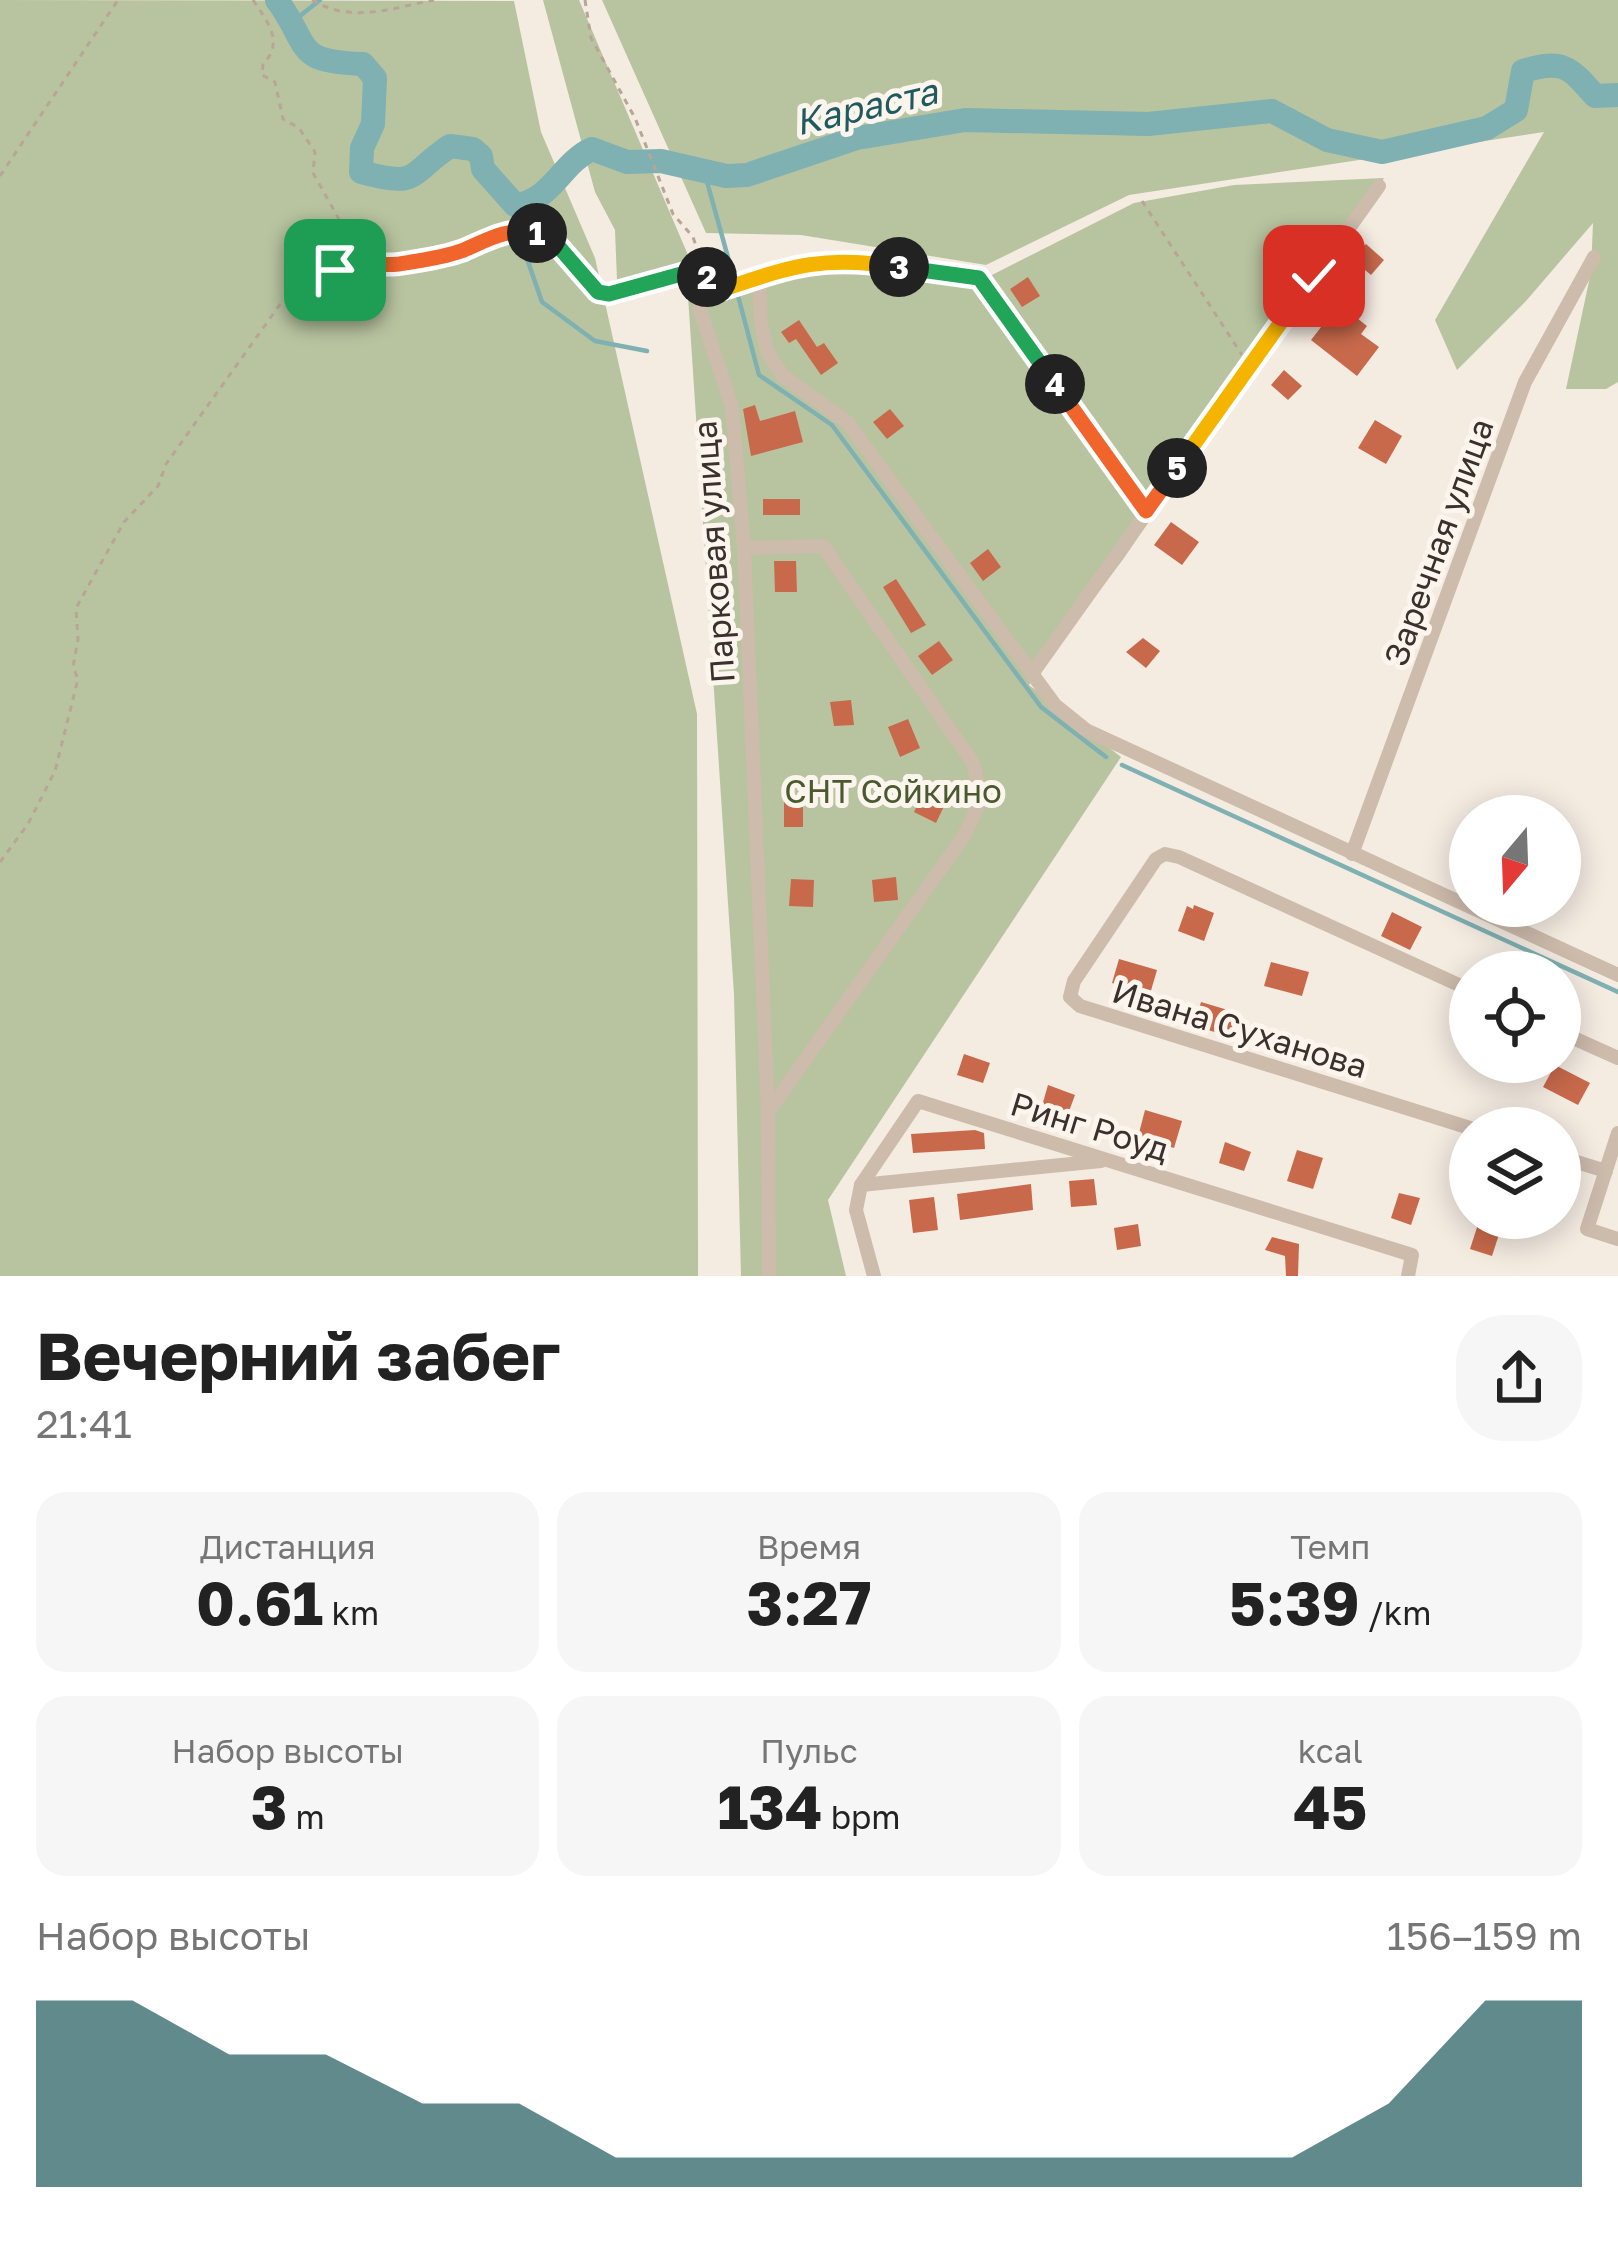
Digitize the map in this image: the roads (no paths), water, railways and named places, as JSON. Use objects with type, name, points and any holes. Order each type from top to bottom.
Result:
[{"type":"street","points":[[1032,674],[1379,186]]},
{"type":"street","name":"Заречная улица","points":[[1352,854],[1525,382],[1594,257]]},
{"type":"street","points":[[1146,511],[979,278],[854,260],[808,262],[759,277],[767,351],[783,376],[847,422],[1055,705],[1087,730],[1618,975]]},
{"type":"street","name":"Парковая улица","points":[[759,277],[712,293],[701,302],[700,310],[732,407],[744,548],[768,1112],[769,1276]]},
{"type":"street","points":[[744,548],[823,546],[973,763],[982,798],[964,836],[768,1112]]},
{"type":"street","name":"Ивана Суханова","points":[[1449,980],[1179,856],[1165,854],[1156,859],[1074,981],[1070,997],[1080,1006],[1449,1121]]},
{"type":"street","points":[[1581,1041],[1618,1058]]},
{"type":"street","name":"Ринг Роуд","points":[[862,1185],[918,1101],[1412,1256],[1408,1276]]},
{"type":"street","points":[[1618,1132],[1587,1229],[1618,1239]]},
{"type":"street","points":[[874,1276],[856,1210],[862,1185],[1108,1161]]},
{"type":"street","points":[[1581,1163],[1606,1171]]},
{"type":"waterway","name":"Караста","points":[[277,0],[306,49],[325,59],[363,64],[375,78],[373,124],[362,148],[361,172],[404,178],[450,146],[473,149],[481,156],[483,169],[515,205],[538,197],[592,149],[627,162],[661,161],[726,176],[747,175],[857,138],[965,120],[1148,124],[1272,111],[1327,140],[1382,152],[1487,128],[1516,110],[1523,71],[1536,67],[1564,68],[1595,96],[1618,95]]},
{"type":"waterway","points":[[291,23],[320,0]]},
{"type":"waterway","points":[[704,171],[734,279]]},
{"type":"waterway","points":[[519,204],[517,230],[542,302],[595,341],[647,351]]},
{"type":"waterway","points":[[737,292],[759,375],[832,425],[1041,707],[1106,757]]},
{"type":"waterway","points":[[1122,765],[1618,992]]},
{"type":"park label","name":"СНТ Сойкино","points":[[893,790]]}]
